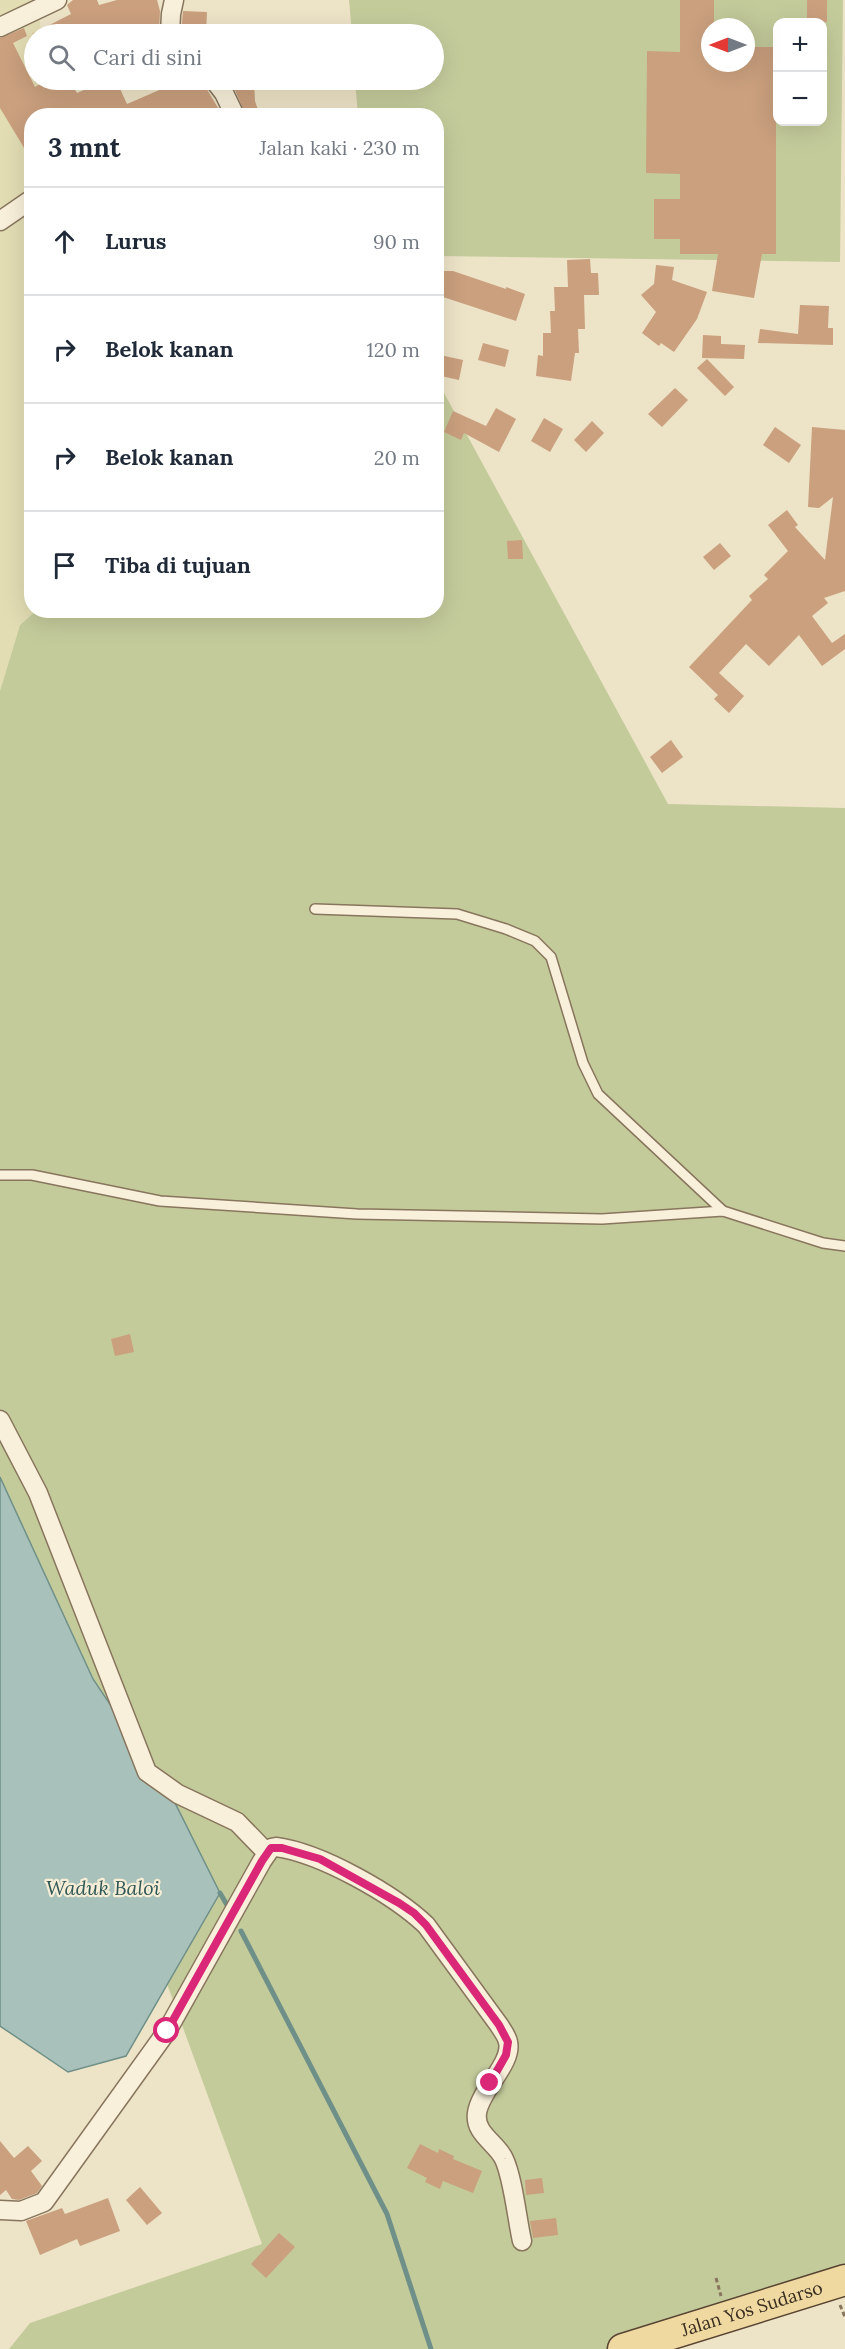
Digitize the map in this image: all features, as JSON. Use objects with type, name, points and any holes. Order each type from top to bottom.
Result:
[{"type":"main road","name":"Jalan Yos Sudarso","points":[[623,2349],[845,2280]]},
{"type":"street","points":[[0,27],[29,6],[57,0]]},
{"type":"street","points":[[170,24],[174,0]]},
{"type":"street","points":[[222,90],[231,108]]},
{"type":"street","points":[[0,222],[24,205]]},
{"type":"street","points":[[0,1420],[38,1493],[147,1772],[178,1794],[237,1822],[267,1853]]},
{"type":"street","points":[[0,2210],[21,2211],[44,2202],[167,2031],[267,1853],[276,1847],[320,1859],[414,1913],[426,1925],[499,2025],[508,2042],[506,2055],[480,2098],[476,2115],[487,2141],[498,2148],[505,2161],[522,2241]]},
{"type":"lane","points":[[315,909],[457,914],[506,929],[535,941],[551,957],[583,1063],[598,1094],[723,1211]]},
{"type":"lane","points":[[0,1175],[32,1175],[160,1201],[357,1214],[602,1219],[723,1211],[823,1243],[845,1246]]},
{"type":"shaded area","points":[[0,0],[38,0],[40,24],[24,24],[24,90],[46,90],[47,108],[24,108],[24,618],[28,618],[20,625],[0,691]]},
{"type":"green space","points":[[349,0],[843,0],[840,262],[444,256],[444,108],[357,108],[356,90],[444,90],[444,24],[351,24]]},
{"type":"green space","points":[[444,393],[668,804],[845,808],[845,2284],[636,2349],[9,2349],[30,2323],[262,2244],[167,1984],[220,1893],[172,1797],[93,1679],[0,1477],[0,691],[20,625],[28,618],[444,618]]},
{"type":"water","name":"Waduk Baloi","points":[[0,1477],[93,1679],[172,1797],[220,1893],[126,2056],[68,2072],[0,2026]]},
{"type":"building","points":[[73,0],[97,0],[99,5],[117,0],[157,0],[160,11],[159,24],[52,24],[71,14],[67,5]]},
{"type":"building","points":[[680,0],[714,0],[714,18],[701,18],[701,72],[755,72],[755,47],[773,47],[773,126],[776,126],[776,254],[762,254],[754,298],[712,291],[718,254],[680,254],[680,239],[654,239],[654,199],[680,199],[680,174],[646,173],[647,51],[680,52]]},
{"type":"building","points":[[807,0],[827,0],[827,18],[807,18]]},
{"type":"building","points":[[183,11],[207,12],[206,24],[182,24]]},
{"type":"building","points":[[24,28],[24,38],[13,43],[24,65],[24,90],[75,90],[77,93],[84,90],[121,90],[127,104],[159,90],[207,90],[218,108],[24,108],[24,148],[0,108],[0,38]]},
{"type":"building","points":[[235,90],[254,90],[257,108],[243,108]]},
{"type":"building","points":[[590,259],[591,273],[598,273],[599,295],[584,295],[585,329],[578,329],[579,353],[575,353],[571,381],[536,376],[538,355],[543,356],[543,333],[551,333],[550,311],[555,311],[554,287],[568,287],[567,260]]},
{"type":"building","points":[[656,265],[674,267],[672,280],[707,292],[697,319],[674,352],[661,343],[659,346],[642,333],[656,312],[641,295],[654,284]]},
{"type":"building","points":[[444,271],[453,271],[525,294],[516,321],[444,297]]},
{"type":"building","points":[[800,305],[829,306],[828,328],[833,328],[833,345],[758,343],[760,329],[798,334]]},
{"type":"building","points":[[703,335],[721,336],[721,344],[745,345],[744,359],[702,358]]},
{"type":"building","points":[[483,343],[509,350],[505,367],[478,360]]},
{"type":"building","points":[[444,356],[463,360],[459,380],[444,377]]},
{"type":"building","points":[[707,359],[734,387],[725,396],[697,368]]},
{"type":"building","points":[[675,388],[688,400],[662,427],[648,414]]},
{"type":"building","points":[[496,408],[516,419],[499,452],[464,433],[461,440],[444,432],[453,411],[486,426]]},
{"type":"building","points":[[544,418],[563,429],[550,452],[531,441]]},
{"type":"building","points":[[592,421],[604,433],[586,452],[574,440]]},
{"type":"building","points":[[775,427],[801,445],[789,463],[763,445]]},
{"type":"building","points":[[812,427],[845,430],[845,591],[824,598],[828,603],[812,616],[832,643],[845,634],[845,649],[822,666],[799,635],[769,666],[746,644],[719,673],[744,696],[729,713],[714,699],[718,695],[689,667],[752,600],[749,596],[768,579],[764,575],[788,551],[768,525],[787,510],[798,525],[795,527],[825,560],[833,497],[819,508],[808,507]]},
{"type":"building","points":[[522,540],[523,559],[508,559],[507,541]]},
{"type":"building","points":[[720,543],[731,556],[714,570],[703,557]]},
{"type":"building","points":[[671,740],[683,757],[662,773],[650,757]]},
{"type":"building","points":[[130,1334],[134,1352],[115,1356],[111,1339]]},
{"type":"building","points":[[0,2141],[14,2158],[28,2146],[42,2161],[31,2171],[42,2186],[37,2193],[19,2200],[12,2199],[6,2190],[0,2195]]},
{"type":"building","points":[[420,2144],[438,2153],[439,2149],[454,2156],[453,2159],[482,2171],[473,2193],[443,2181],[440,2189],[425,2182],[427,2178],[407,2168]]},
{"type":"building","points":[[542,2178],[544,2193],[526,2195],[525,2180]]},
{"type":"building","points":[[140,2187],[162,2213],[147,2225],[126,2200]]},
{"type":"building","points":[[108,2198],[120,2231],[80,2246],[77,2239],[40,2255],[26,2221],[62,2208],[65,2214]]},
{"type":"building","points":[[556,2218],[558,2235],[533,2238],[530,2221]]},
{"type":"building","points":[[279,2233],[295,2247],[266,2278],[251,2264]]},
{"type":"waterway","points":[[220,1893],[227,1905]]},
{"type":"waterway","points":[[241,1931],[387,2214],[431,2349]]},
{"type":"route","points":[[167,2031],[262,1861],[271,1848],[276,1847],[320,1859],[399,1903],[426,1925],[499,2025],[508,2042],[506,2055],[490,2083]]}]
